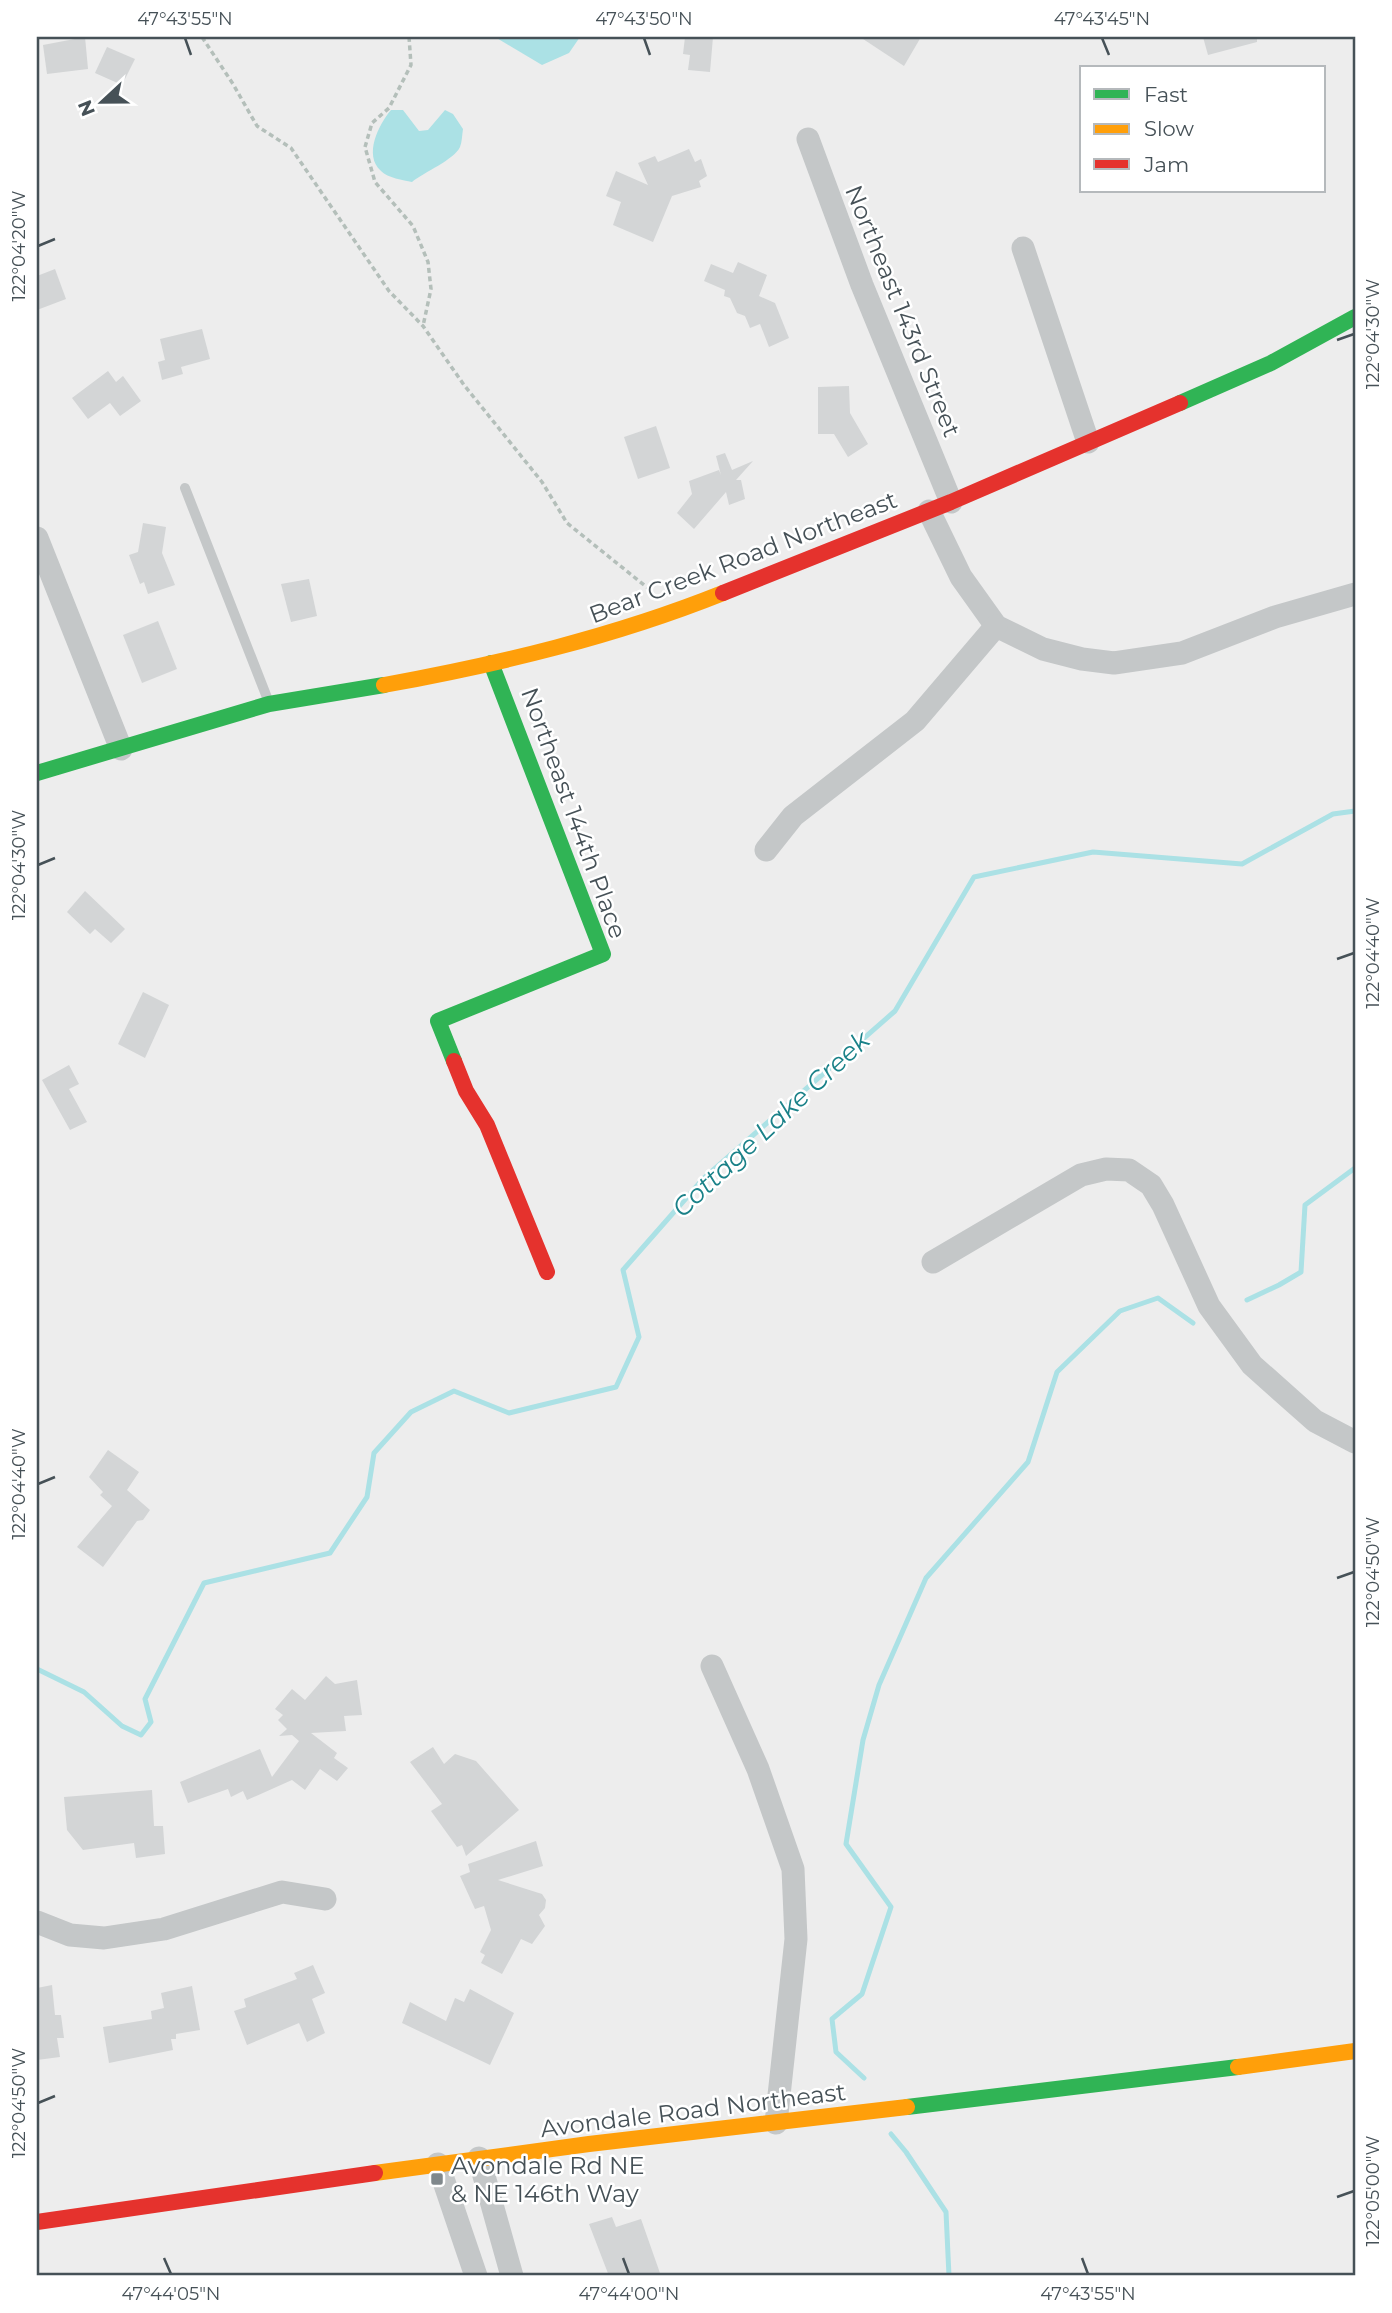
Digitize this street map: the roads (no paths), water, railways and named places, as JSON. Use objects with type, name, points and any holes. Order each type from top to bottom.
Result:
[{"type":"street","name":"Northeast 143rd Street","points":[[808,139],[862,285],[951,502]]},
{"type":"street","points":[[1023,248],[1088,442]]},
{"type":"street","name":"Bear Creek Road Northeast","points":[[37,773],[269,704],[379,687],[491,663],[584,640],[658,616],[755,581],[951,502],[1271,363],[1355,317]]},
{"type":"street","points":[[929,511],[961,577],[996,626],[1043,649],[1082,659],[1114,663],[1182,653],[1275,617],[1355,594]]},
{"type":"street","points":[[37,538],[121,749]]},
{"type":"street","points":[[766,850],[793,816],[915,721],[996,626]]},
{"type":"street","name":"Northeast 144th Place","points":[[491,663],[603,954],[438,1021],[466,1091],[487,1125],[547,1272]]},
{"type":"street","points":[[933,1262],[1081,1175],[1106,1170],[1129,1170],[1151,1185],[1209,1306],[1252,1365],[1315,1421],[1355,1442]]},
{"type":"street","points":[[712,1666],[758,1769],[793,1869],[796,1939],[776,2123]]},
{"type":"street","points":[[37,1922],[70,1936],[104,1938],[164,1929],[282,1892],[325,1899]]},
{"type":"street","name":"Avondale Road Northeast","points":[[37,2222],[144,2209],[479,2158],[1203,2073],[1355,2051]]},
{"type":"street","points":[[479,2158],[512,2276]]},
{"type":"street","points":[[438,2164],[476,2276]]},
{"type":"lane","points":[[185,488],[269,704]]},
{"type":"water","points":[[495,37],[580,37],[569,53],[542,65]]},
{"type":"water","points":[[391,110],[403,110],[419,131],[428,130],[445,110],[453,114],[463,129],[460,147],[452,157],[412,182],[388,175],[376,164],[373,148],[378,131]]},
{"type":"waterway","name":"Cottage Lake Creek","points":[[37,1669],[84,1692],[122,1726],[141,1735],[151,1722],[145,1699],[204,1583],[330,1553],[367,1497],[374,1453],[411,1412],[454,1391],[509,1413],[616,1387],[639,1337],[623,1270],[703,1179],[895,1011],[974,877],[1093,852],[1242,864],[1333,814],[1355,811]]},
{"type":"waterway","points":[[1247,1300],[1301,1272],[1305,1205],[1355,1168]]},
{"type":"waterway","points":[[864,2078],[836,2052],[832,2019],[862,1994],[891,1907],[846,1844],[863,1740],[879,1685],[926,1578],[1028,1462],[1057,1372],[1120,1311],[1158,1298],[1193,1323]]},
{"type":"waterway","points":[[891,2134],[946,2212],[949,2276]]},
{"type":"place","name":"Avondale Rd NE & NE 146th Way","points":[[437,2179]]}]
